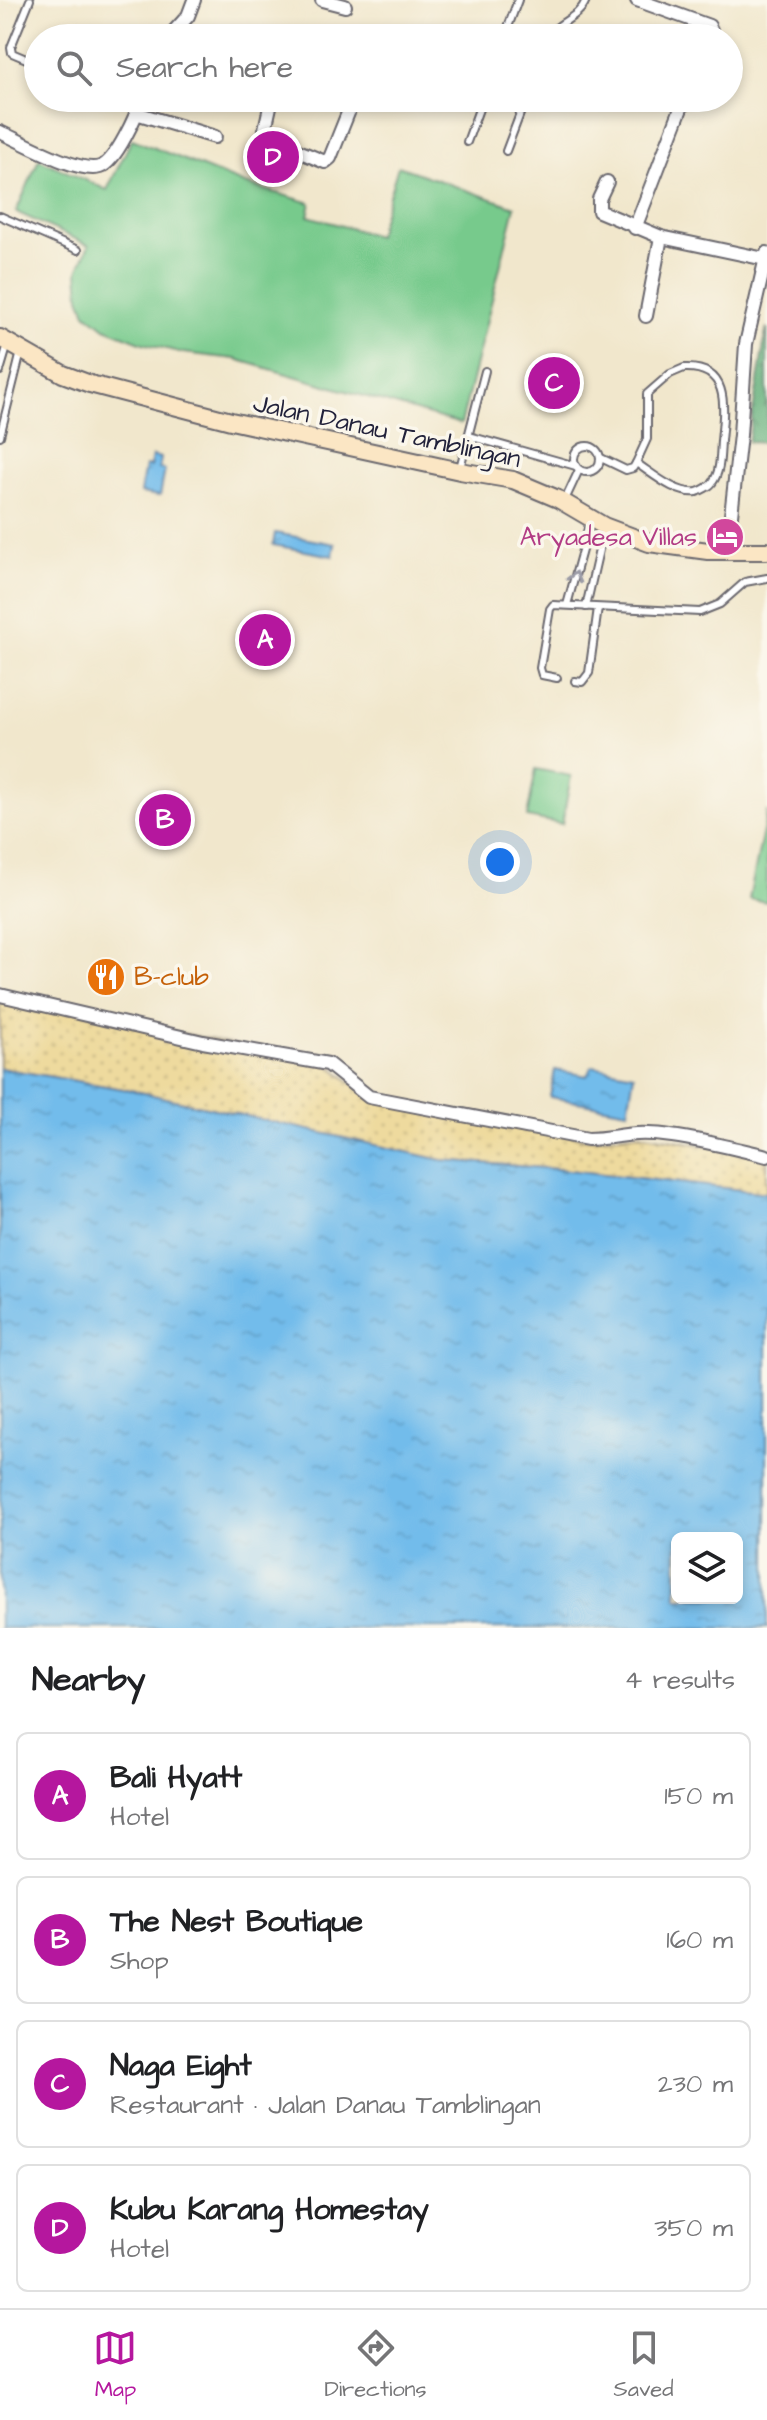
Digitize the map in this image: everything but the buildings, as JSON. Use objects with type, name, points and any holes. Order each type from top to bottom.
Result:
[{"type":"street","points":[[180,24],[188,16],[194,0]]},
{"type":"street","points":[[322,0],[345,6]]},
{"type":"street","points":[[637,0],[703,24]]},
{"type":"street","points":[[0,132],[85,170],[103,167],[112,159],[136,112]]},
{"type":"street","points":[[156,112],[215,137]]},
{"type":"street","points":[[269,112],[265,129],[269,139],[325,162],[330,158],[348,112]]},
{"type":"street","points":[[635,228],[680,112]]},
{"type":"street","points":[[607,182],[599,199],[599,211],[635,228],[661,237],[766,256],[746,344],[727,551]]},
{"type":"street","points":[[646,316],[661,237]]},
{"type":"street","name":"Jalan Danau Tamblingan","points":[[10,344],[63,374],[90,384],[231,421],[513,480],[649,543],[680,548],[767,551]]},
{"type":"street","points":[[0,995],[203,1042],[328,1064],[369,1097],[588,1139],[659,1135],[767,1156]]},
{"type":"lane","points":[[24,59],[12,53],[11,47],[30,0]]},
{"type":"lane","points":[[509,24],[518,0]]},
{"type":"lane","points":[[562,24],[580,12],[586,0]]},
{"type":"lane","points":[[467,142],[478,112]]},
{"type":"lane","points":[[506,151],[521,112]]},
{"type":"lane","points":[[0,216],[78,250]]},
{"type":"lane","points":[[0,371],[10,344]]},
{"type":"lane","points":[[0,436],[10,344]]},
{"type":"lane","points":[[564,502],[577,468],[574,456],[581,447],[596,449],[601,458],[626,470],[633,468],[645,447],[645,403],[652,388],[684,368],[708,372],[718,383],[724,408],[718,472],[711,485],[697,492],[679,490],[636,463]]},
{"type":"lane","points":[[460,471],[485,371]]},
{"type":"lane","points":[[469,436],[589,473],[594,471],[601,458]]},
{"type":"lane","points":[[567,605],[598,522]]},
{"type":"lane","points":[[586,607],[598,522]]},
{"type":"lane","points":[[557,678],[542,675],[540,668],[553,605],[700,612],[720,604],[745,582],[767,578]]},
{"type":"lane","points":[[575,681],[582,682],[589,673],[598,608]]},
{"type":"green space","points":[[132,139],[245,184],[311,203],[308,216],[377,236],[398,166],[515,207],[461,424],[235,359],[183,353],[143,343],[105,328],[86,313],[80,297],[78,271],[89,245],[16,212],[39,159],[107,190]]},
{"type":"green space","points":[[767,328],[767,443],[748,442],[765,337]]},
{"type":"green space","points":[[536,769],[571,776],[562,824],[527,817]]},
{"type":"green space","points":[[767,811],[767,902],[749,899]]},
{"type":"sand","points":[[0,995],[328,1064],[369,1097],[588,1139],[638,1134],[767,1156],[767,1193],[569,1170],[442,1160],[135,1091],[0,1068]]},
{"type":"water","points":[[152,456],[161,458],[159,469],[165,470],[160,496],[140,493],[145,466],[150,467]]},
{"type":"water","points":[[275,533],[335,544],[333,556],[273,545]]},
{"type":"water","points":[[592,1066],[634,1074],[628,1111],[550,1097],[555,1070],[587,1076]]},
{"type":"water","points":[[0,1068],[135,1091],[442,1160],[569,1170],[767,1193],[767,1628],[0,1628]]},
{"type":"place","name":"Kubu Karang Homestay","points":[[273,157]]},
{"type":"place","name":"Naga Eight","points":[[554,383]]},
{"type":"place","name":"Aryadesa Villas","points":[[725,537]]},
{"type":"place","name":"Bali Hyatt","points":[[265,640]]},
{"type":"place","name":"The Nest Boutique","points":[[165,820]]},
{"type":"place","name":"B-club","points":[[106,977]]}]
